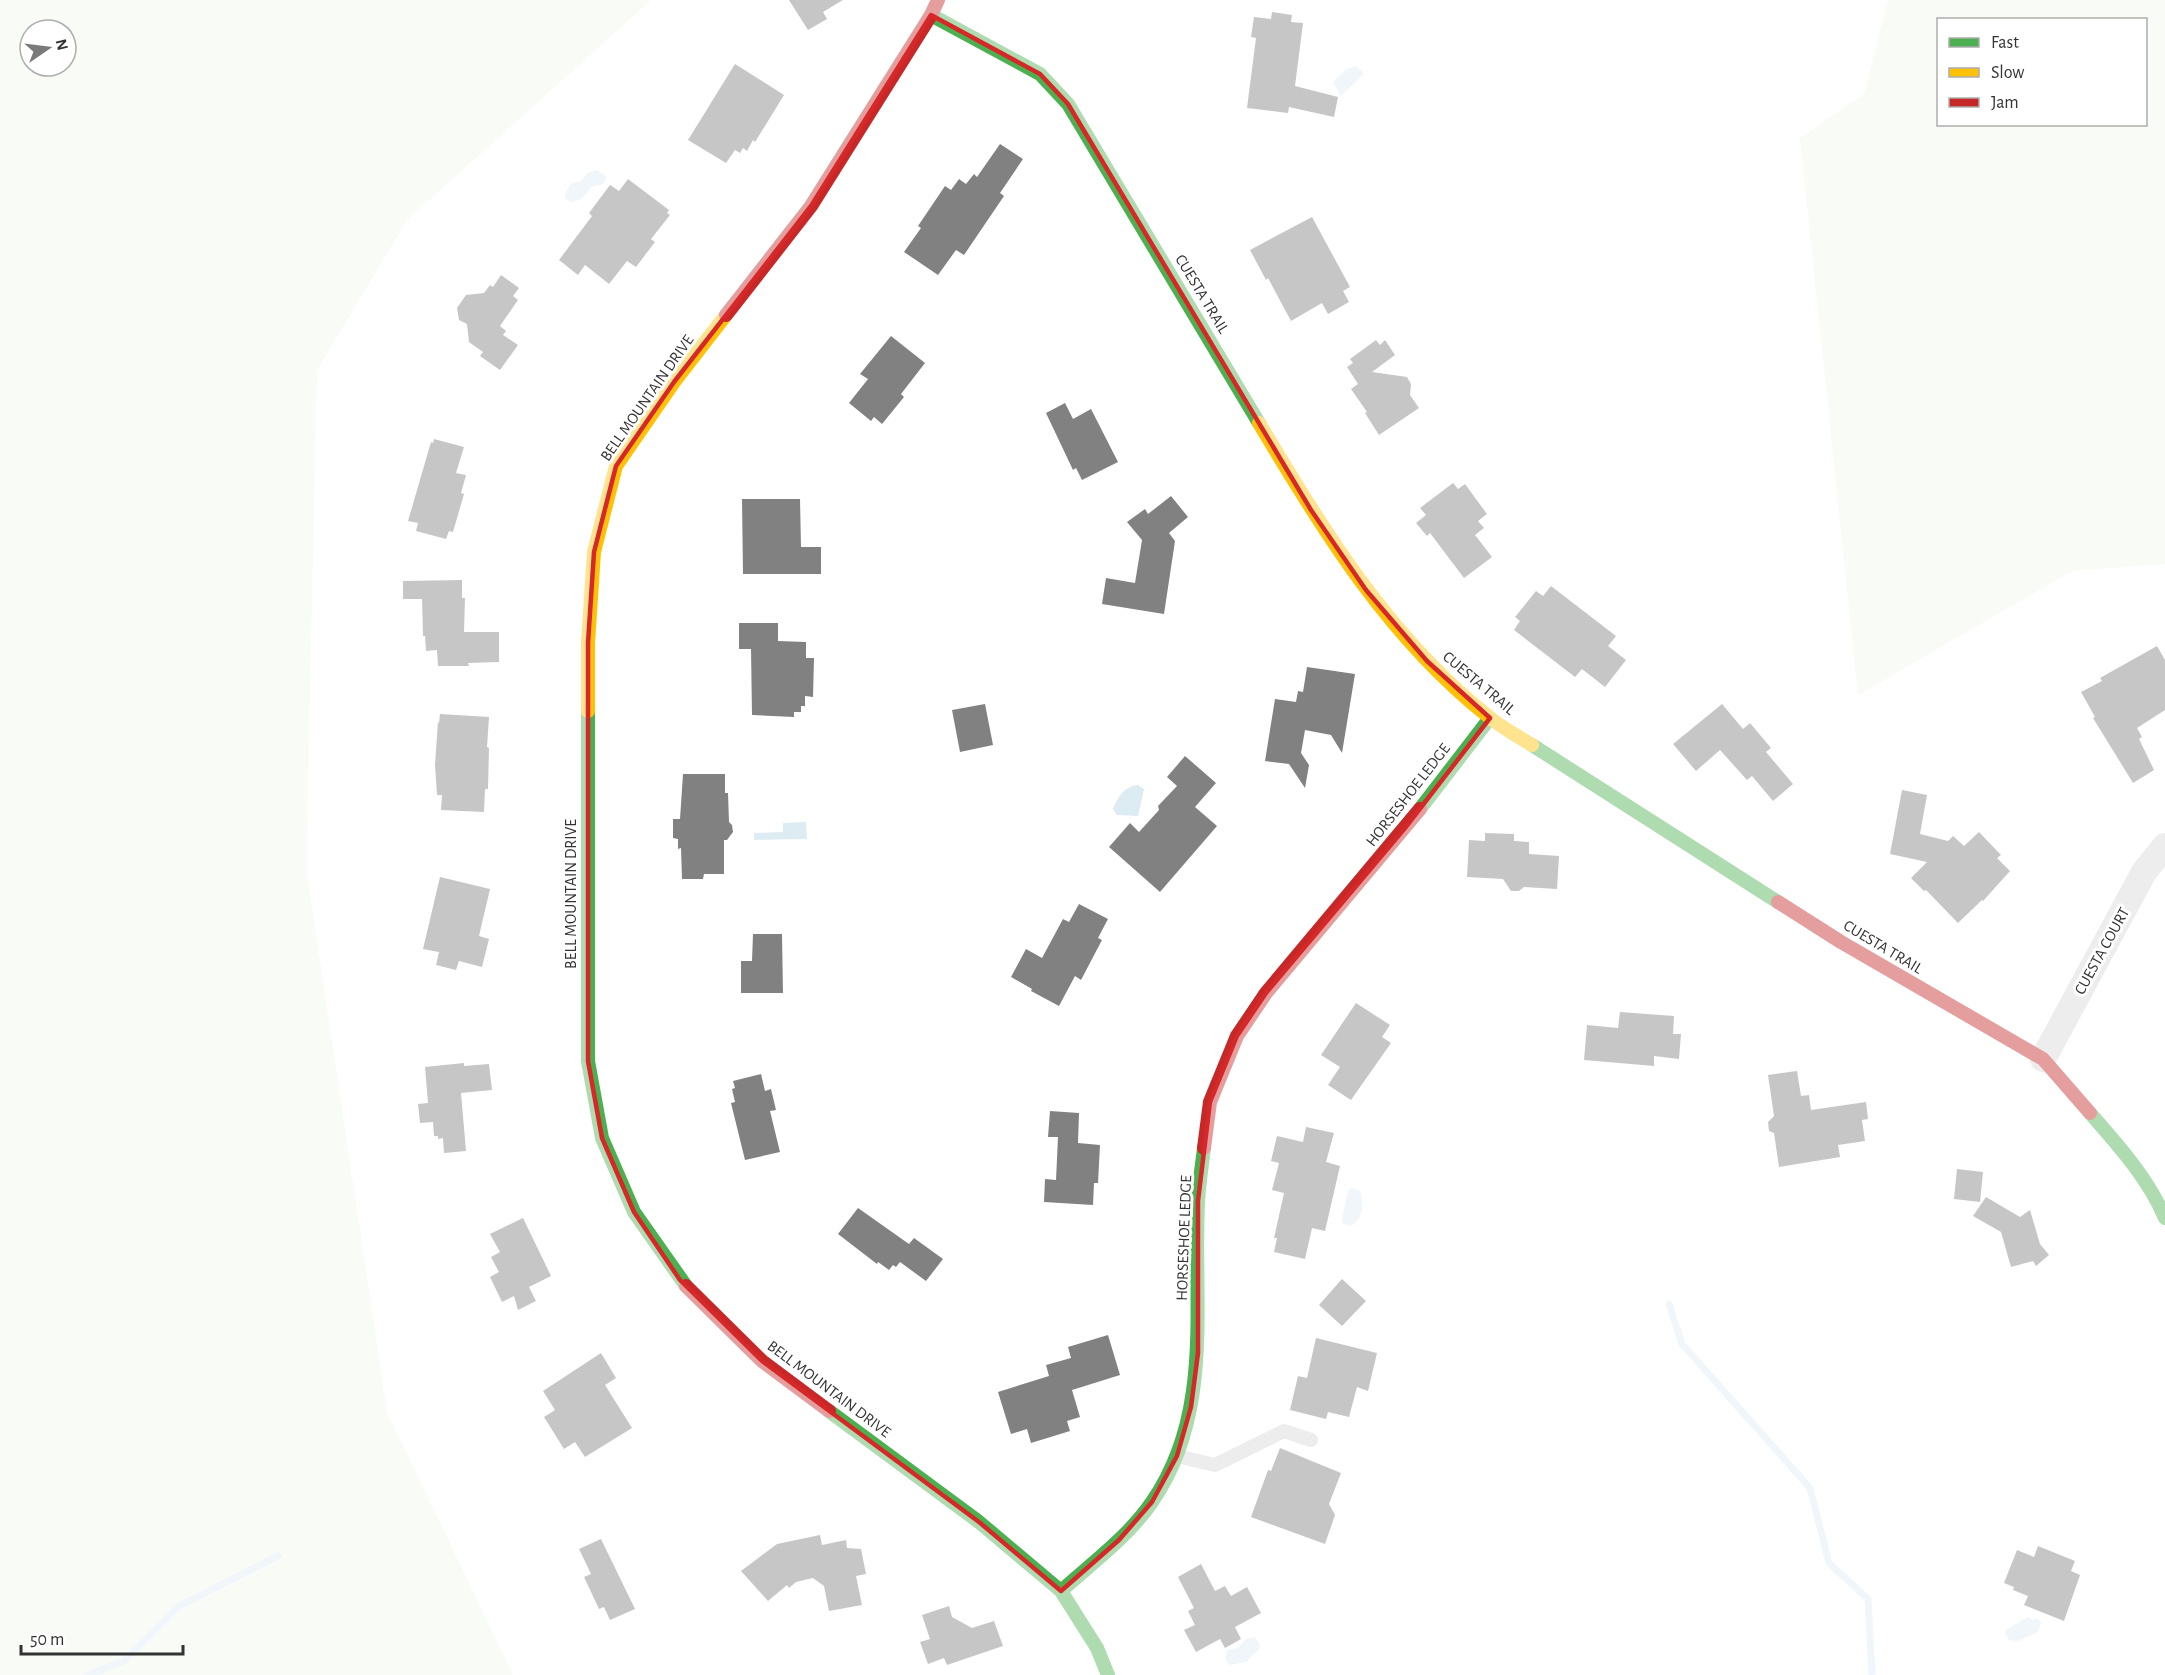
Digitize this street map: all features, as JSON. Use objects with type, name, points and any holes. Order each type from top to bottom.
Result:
[{"type":"street","name":"BELL MOUNTAIN DRIVE","points":[[938,0],[931,15],[811,206],[675,382],[616,466],[594,552],[588,643],[588,1061],[602,1138],[634,1212],[680,1280],[762,1361],[980,1522],[1061,1591],[1096,1648],[1108,1675]]},
{"type":"street","name":"CUESTA TRAIL","points":[[931,15],[1040,74],[1068,104],[1323,528],[1366,590],[1427,661],[1490,718],[1841,942],[2043,1059],[2119,1147],[2156,1197],[2165,1218]]},
{"type":"street","name":"HORSESHOE LEDGE","points":[[1061,1591],[1119,1540],[1152,1502],[1177,1456],[1191,1407],[1198,1353],[1198,1201],[1210,1102],[1237,1036],[1266,993],[1405,828],[1490,718]]},
{"type":"street","name":"CUESTA COURT","points":[[2043,1059],[2144,872],[2165,846]]},
{"type":"lane","points":[[1177,1456],[1215,1465],[1284,1431],[1311,1440]]},
{"type":"highlighted area","points":[[931,15],[1040,74],[1068,104],[1311,510],[1366,590],[1427,661],[1490,718],[1405,828],[1266,993],[1237,1036],[1210,1102],[1198,1201],[1198,1353],[1191,1407],[1177,1456],[1152,1502],[1119,1540],[1061,1591],[979,1522],[762,1361],[680,1280],[634,1212],[602,1138],[588,1061],[588,643],[594,552],[616,466],[674,382],[811,206]]},
{"type":"shaded area","points":[[0,0],[651,0],[407,220],[317,370],[306,867],[387,1412],[513,1675],[0,1675]]},
{"type":"shaded area","points":[[1888,0],[2165,0],[2165,564],[2072,571],[1858,695],[1800,138],[1864,94]]},
{"type":"shaded area","points":[[1357,66],[1364,74],[1341,96],[1333,82],[1346,69]]},
{"type":"shaded area","points":[[597,170],[606,176],[603,184],[591,187],[578,200],[570,202],[565,198],[571,183],[581,181],[587,173]]},
{"type":"shaded area","points":[[1138,785],[1144,789],[1138,816],[1117,815],[1113,809],[1120,796],[1125,790]]},
{"type":"shaded area","points":[[806,822],[807,839],[754,840],[754,833],[783,832],[783,823]]},
{"type":"shaded area","points":[[1349,1189],[1360,1191],[1362,1206],[1358,1220],[1350,1226],[1342,1223],[1342,1220]]},
{"type":"shaded area","points":[[2028,1617],[2032,1620],[2038,1618],[2041,1623],[2038,1632],[2018,1641],[2009,1640],[2005,1633],[2007,1629]]},
{"type":"shaded area","points":[[1255,1637],[1260,1644],[1259,1650],[1247,1662],[1229,1665],[1225,1659],[1227,1650],[1238,1648],[1246,1639]]},
{"type":"building","points":[[789,0],[843,0],[823,12],[827,19],[808,30]]},
{"type":"building","points":[[1272,12],[1292,15],[1291,22],[1303,23],[1295,86],[1338,97],[1334,117],[1289,107],[1288,113],[1247,108],[1256,38],[1251,37],[1254,17],[1271,19]]},
{"type":"building","points":[[735,64],[784,95],[755,142],[753,140],[747,151],[743,148],[740,153],[735,150],[726,163],[688,140]]},
{"type":"building","points":[[1000,144],[1023,159],[1000,193],[1004,196],[964,255],[956,250],[938,275],[904,252],[921,228],[918,226],[945,186],[951,190],[959,179],[966,184],[974,174],[977,177]]},
{"type":"building","points":[[628,179],[669,210],[667,213],[670,215],[651,239],[655,242],[636,267],[627,261],[609,284],[585,265],[578,275],[559,260],[592,216],[589,213],[610,185],[619,191]]},
{"type":"building","points":[[1312,217],[1350,287],[1343,291],[1349,302],[1328,314],[1322,303],[1291,321],[1250,250]]},
{"type":"building","points":[[501,275],[519,288],[513,296],[518,300],[500,326],[506,331],[503,335],[518,345],[500,370],[480,356],[483,352],[469,342],[467,324],[459,320],[457,308],[466,295],[484,293],[490,285],[493,287]]},
{"type":"building","points":[[891,336],[925,363],[901,394],[904,397],[882,424],[874,417],[871,421],[849,403],[868,379],[860,374]]},
{"type":"building","points":[[1376,340],[1380,345],[1385,340],[1395,355],[1372,372],[1407,377],[1411,384],[1410,395],[1419,408],[1379,435],[1351,389],[1358,384],[1347,367],[1353,363],[1350,359]]},
{"type":"building","points":[[1065,403],[1073,419],[1091,409],[1118,462],[1082,480],[1076,468],[1073,470],[1046,413]]},
{"type":"building","points":[[434,439],[464,447],[456,473],[466,475],[461,493],[464,494],[453,532],[449,531],[446,539],[416,531],[418,523],[408,521],[431,442],[433,443]]},
{"type":"building","points":[[1453,483],[1458,489],[1465,484],[1487,514],[1478,521],[1484,528],[1475,535],[1492,557],[1464,578],[1430,533],[1427,536],[1416,523],[1426,515],[1420,508]]},
{"type":"building","points":[[1171,496],[1188,517],[1169,533],[1175,541],[1164,614],[1102,604],[1106,578],[1135,583],[1142,540],[1127,522],[1145,509],[1148,514]]},
{"type":"building","points":[[742,499],[800,499],[801,547],[821,547],[821,574],[743,574]]},
{"type":"building","points":[[462,580],[462,598],[465,598],[464,632],[499,632],[499,662],[468,663],[469,666],[438,666],[437,650],[426,651],[425,636],[423,636],[422,599],[403,599],[403,581]]},
{"type":"building","points":[[1551,586],[1616,636],[1608,646],[1626,660],[1605,687],[1582,669],[1575,677],[1514,630],[1520,621],[1515,617],[1536,591],[1543,596]]},
{"type":"building","points":[[739,623],[778,623],[778,641],[806,642],[806,658],[814,658],[813,697],[805,696],[805,706],[801,706],[801,712],[794,712],[794,717],[752,715],[751,649],[739,649]]},
{"type":"building","points":[[2157,646],[2165,660],[2165,710],[2137,728],[2142,737],[2139,739],[2154,770],[2133,783],[2093,718],[2095,717],[2081,692],[2102,681],[2100,678]]},
{"type":"building","points":[[1307,667],[1355,674],[1342,753],[1331,735],[1305,730],[1301,753],[1309,765],[1305,788],[1289,764],[1265,761],[1275,699],[1296,702],[1298,691],[1303,692]]},
{"type":"building","points":[[985,704],[993,745],[960,752],[952,710]]},
{"type":"building","points":[[1722,704],[1743,729],[1750,723],[1771,748],[1766,752],[1793,784],[1773,801],[1752,776],[1747,780],[1720,750],[1696,771],[1673,744]]},
{"type":"building","points":[[440,714],[489,717],[488,789],[485,789],[484,812],[441,810],[442,795],[437,795],[435,765]]},
{"type":"building","points":[[1185,756],[1216,783],[1195,807],[1217,826],[1160,892],[1109,847],[1130,823],[1139,832],[1159,810],[1158,806],[1177,786],[1167,777]]},
{"type":"building","points":[[683,774],[725,774],[729,822],[733,832],[727,840],[724,840],[724,874],[704,874],[703,879],[682,879],[681,848],[678,849],[678,839],[673,838],[673,819],[680,819]]},
{"type":"building","points":[[1902,790],[1927,795],[1920,834],[1948,841],[1953,836],[1964,846],[1979,832],[2001,855],[1997,858],[2010,871],[1983,901],[1958,923],[1911,878],[1927,862],[1890,854]]},
{"type":"building","points":[[1485,833],[1514,834],[1514,841],[1529,842],[1529,854],[1559,856],[1557,889],[1524,887],[1519,891],[1511,891],[1503,879],[1467,877],[1469,840],[1485,841]]},
{"type":"building","points":[[440,877],[490,889],[479,936],[489,939],[482,967],[459,961],[456,970],[436,965],[439,952],[423,949]]},
{"type":"building","points":[[1079,904],[1108,919],[1098,938],[1102,940],[1081,980],[1075,976],[1059,1006],[1011,977],[1026,949],[1042,958],[1063,919],[1069,922]]},
{"type":"building","points":[[753,934],[782,934],[783,993],[741,993],[741,961],[752,961]]},
{"type":"building","points":[[1356,1003],[1390,1025],[1382,1037],[1391,1043],[1351,1100],[1328,1085],[1340,1067],[1321,1055]]},
{"type":"building","points":[[1620,1012],[1674,1016],[1673,1034],[1681,1034],[1679,1059],[1654,1056],[1654,1066],[1584,1060],[1587,1025],[1618,1028]]},
{"type":"building","points":[[464,1063],[464,1066],[489,1064],[492,1090],[461,1093],[466,1151],[444,1153],[443,1138],[438,1139],[438,1136],[434,1136],[433,1122],[420,1123],[418,1104],[428,1103],[425,1067]]},
{"type":"building","points":[[1797,1071],[1801,1096],[1809,1095],[1811,1110],[1866,1102],[1868,1119],[1862,1120],[1865,1141],[1838,1145],[1840,1157],[1779,1167],[1774,1133],[1769,1131],[1768,1122],[1774,1116],[1768,1075]]},
{"type":"building","points":[[761,1074],[765,1091],[771,1089],[776,1110],[770,1111],[780,1152],[745,1160],[731,1103],[735,1102],[733,1081]]},
{"type":"building","points":[[1050,1111],[1079,1113],[1078,1143],[1100,1145],[1098,1183],[1094,1183],[1093,1205],[1044,1202],[1045,1179],[1056,1180],[1058,1137],[1048,1137]]},
{"type":"building","points":[[1306,1127],[1334,1133],[1326,1162],[1340,1166],[1325,1231],[1312,1228],[1305,1259],[1274,1252],[1277,1238],[1274,1238],[1284,1193],[1272,1190],[1279,1163],[1271,1161],[1277,1136],[1303,1142]]},
{"type":"building","points":[[1957,1169],[1983,1172],[1980,1202],[1954,1199]]},
{"type":"building","points":[[1986,1197],[2020,1217],[2030,1210],[2040,1244],[2049,1255],[2036,1266],[2033,1261],[2011,1267],[2001,1232],[1973,1216]]},
{"type":"building","points":[[858,1208],[909,1244],[914,1238],[943,1259],[926,1281],[900,1262],[889,1270],[878,1262],[877,1264],[838,1234]]},
{"type":"building","points":[[523,1218],[551,1276],[529,1287],[536,1301],[518,1310],[514,1296],[502,1302],[490,1277],[499,1272],[491,1257],[500,1252],[490,1234]]},
{"type":"building","points":[[1342,1279],[1366,1301],[1342,1326],[1319,1305]]},
{"type":"building","points":[[1108,1335],[1120,1375],[1072,1390],[1080,1417],[1067,1421],[1070,1431],[1031,1443],[1027,1429],[1011,1434],[998,1392],[1049,1376],[1046,1365],[1071,1358],[1068,1347]]},
{"type":"building","points":[[1316,1338],[1377,1353],[1368,1391],[1357,1387],[1349,1417],[1328,1412],[1326,1419],[1290,1410],[1298,1376],[1307,1378]]},
{"type":"building","points":[[601,1353],[616,1378],[605,1385],[632,1428],[585,1457],[575,1442],[564,1449],[544,1417],[555,1410],[543,1391]]},
{"type":"building","points":[[1280,1448],[1341,1473],[1329,1504],[1335,1515],[1325,1544],[1251,1517],[1268,1470],[1271,1471]]},
{"type":"building","points":[[820,1535],[822,1545],[846,1540],[847,1548],[861,1549],[866,1574],[856,1576],[862,1605],[829,1611],[824,1586],[813,1578],[796,1582],[789,1588],[787,1585],[768,1601],[741,1571],[777,1544]]},
{"type":"building","points":[[601,1539],[635,1609],[610,1620],[604,1607],[599,1609],[584,1577],[591,1574],[579,1549]]},
{"type":"building","points":[[2038,1546],[2075,1561],[2071,1571],[2080,1575],[2064,1621],[2024,1605],[2028,1596],[2013,1590],[2014,1587],[2004,1583],[2017,1550],[2034,1557]]},
{"type":"building","points":[[1201,1564],[1215,1591],[1225,1586],[1231,1596],[1247,1587],[1261,1613],[1235,1627],[1241,1639],[1225,1648],[1220,1639],[1196,1652],[1184,1630],[1195,1625],[1188,1611],[1194,1608],[1178,1577]]},
{"type":"building","points":[[949,1606],[952,1617],[972,1628],[994,1621],[1003,1646],[947,1665],[944,1658],[928,1664],[920,1642],[930,1639],[922,1615]]},
{"type":"waterway","points":[[1669,1304],[1682,1344],[1810,1488],[1829,1563],[1868,1599],[1872,1675]]},
{"type":"waterway","points":[[88,1675],[124,1661],[179,1606],[278,1556]]},
{"type":"traffic: fast","points":[[931,15],[1040,74],[1068,104],[1259,423]]},
{"type":"traffic: fast","points":[[588,711],[588,1061],[602,1138],[634,1212],[686,1286]]},
{"type":"traffic: fast","points":[[1420,809],[1490,718]]},
{"type":"traffic: fast","points":[[1532,745],[1778,902]]},
{"type":"traffic: fast","points":[[2090,1113],[2141,1176],[2165,1218]]},
{"type":"traffic: fast","points":[[1061,1591],[1109,1549],[1142,1515],[1172,1468],[1185,1432],[1196,1356],[1198,1202],[1204,1148]]},
{"type":"traffic: fast","points":[[829,1411],[979,1522],[1061,1591],[1097,1648],[1108,1675]]},
{"type":"traffic: slow","points":[[588,711],[588,643],[594,552],[616,466],[674,382],[726,315]]},
{"type":"traffic: slow","points":[[1259,423],[1334,543],[1390,618],[1453,686],[1494,721],[1532,745]]},
{"type":"traffic: jam","points":[[726,315],[811,206],[931,15],[938,0]]},
{"type":"traffic: jam","points":[[1204,1148],[1210,1102],[1237,1036],[1266,993],[1420,809]]},
{"type":"traffic: jam","points":[[1778,902],[1841,942],[2043,1059],[2090,1113]]},
{"type":"traffic: jam","points":[[686,1286],[762,1361],[829,1411]]}]
